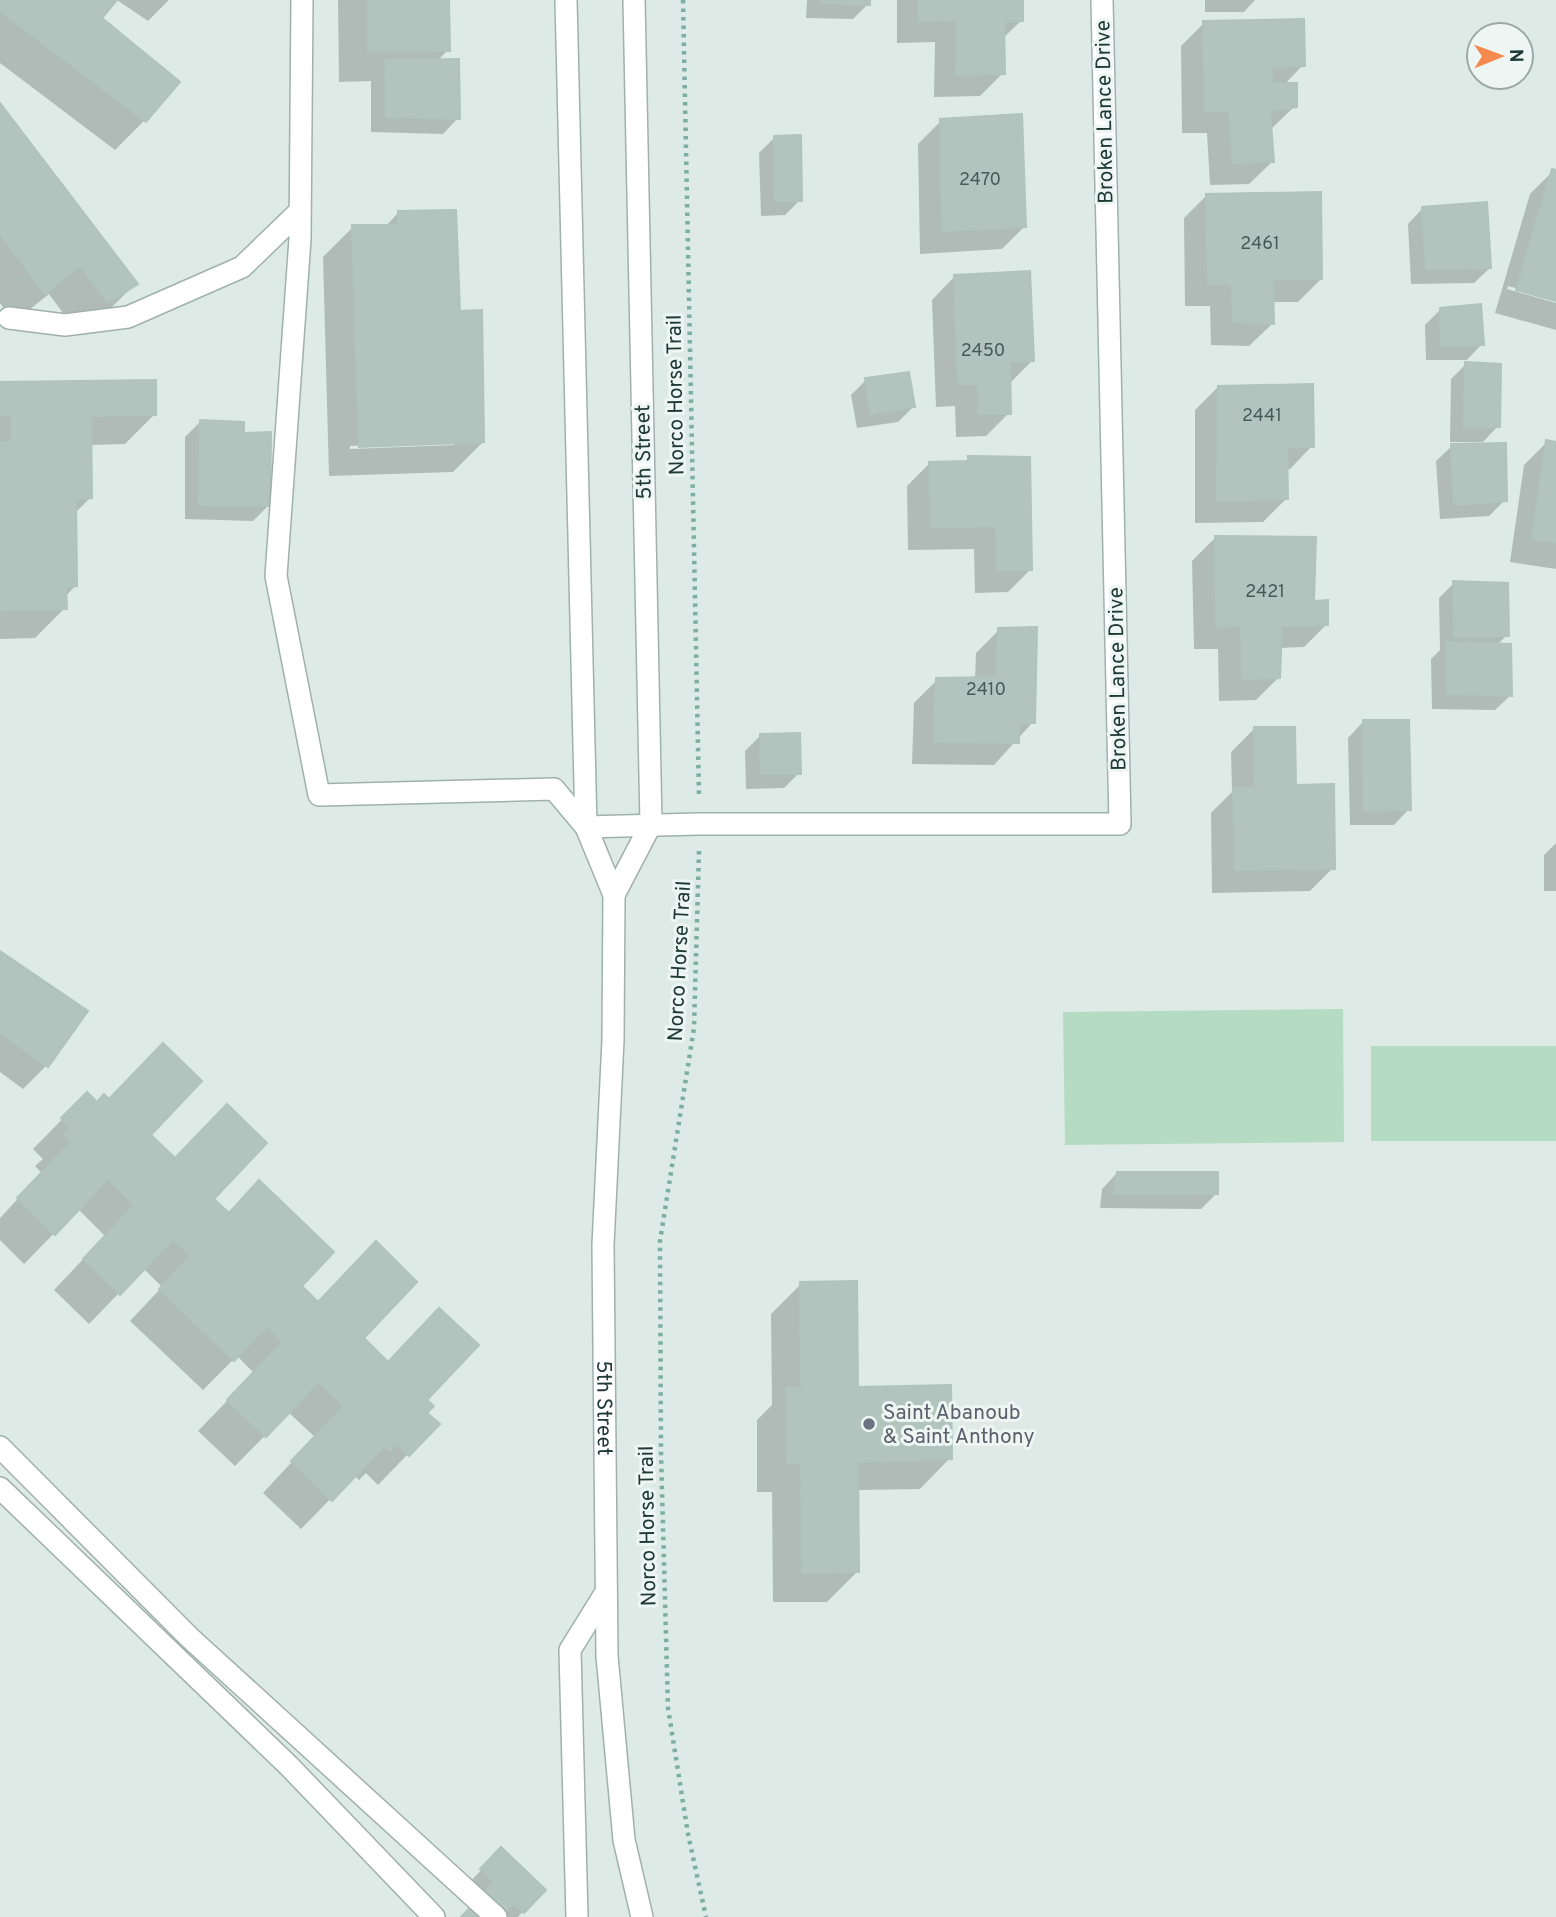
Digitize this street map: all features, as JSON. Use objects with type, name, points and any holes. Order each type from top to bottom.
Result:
[{"type":"street","points":[[302,0],[300,211],[276,576],[319,795],[554,789],[586,827]]},
{"type":"street","name":"5th Street","points":[[566,0],[586,827],[614,895],[612,1040],[603,1245],[607,1590],[613,1747],[624,1840],[642,1917]]},
{"type":"street","name":"5th Street","points":[[614,895],[650,824],[634,0]]},
{"type":"street","name":"Broken Lance Drive","points":[[586,827],[650,824],[1120,824],[1102,0]]},
{"type":"street","points":[[9,318],[65,326],[128,317],[242,267],[300,211]]},
{"type":"street","points":[[0,1447],[189,1637],[496,1917]]},
{"type":"street","points":[[0,1488],[289,1766],[434,1917]]},
{"type":"street","points":[[577,1917],[570,1650],[607,1590]]},
{"type":"path","name":"Norco Horse Trail","points":[[683,0],[700,902],[694,1028],[660,1241],[661,1454],[668,1709],[688,1834],[706,1917]]},
{"type":"green space","points":[[1343,1009],[1344,1142],[1065,1145],[1063,1012]]},
{"type":"green space","points":[[1371,1046],[1556,1046],[1556,1141],[1371,1141]]},
{"type":"building","points":[[0,0],[117,0],[102,18],[180,82],[146,122],[0,11]]},
{"type":"building","points":[[368,0],[449,0],[450,51],[368,52]]},
{"type":"building","points":[[821,0],[870,0],[870,5],[821,3]]},
{"type":"building","points":[[919,0],[1023,0],[1023,21],[1004,22],[1005,74],[956,75],[957,20],[919,21]]},
{"type":"building","points":[[1304,19],[1305,66],[1272,67],[1272,83],[1297,83],[1297,107],[1270,110],[1274,162],[1233,163],[1229,111],[1205,111],[1203,21]]},
{"type":"building","points":[[459,59],[460,119],[386,117],[385,60]]},
{"type":"building","points":[[0,103],[138,284],[108,303],[80,265],[45,294],[0,234]]},
{"type":"building","points":[[1022,114],[1026,227],[942,231],[940,119]]},
{"type":"building","points":[[801,135],[802,201],[775,201],[774,136]]},
{"type":"building","points":[[1552,169],[1556,170],[1556,301],[1516,290]]},
{"type":"building","points":[[1321,192],[1322,279],[1273,280],[1274,324],[1233,322],[1232,284],[1208,284],[1206,194]]},
{"type":"building","points":[[1487,202],[1491,268],[1426,269],[1422,207]]},
{"type":"building","points":[[456,210],[460,311],[482,310],[484,442],[359,447],[352,225],[398,225],[398,211]]},
{"type":"building","points":[[1030,271],[1034,361],[1010,362],[1011,414],[978,414],[978,384],[958,384],[954,275]]},
{"type":"building","points":[[1481,304],[1484,345],[1441,346],[1440,308]]},
{"type":"building","points":[[1465,362],[1501,364],[1500,427],[1464,428]]},
{"type":"building","points":[[909,372],[915,407],[871,414],[865,378]]},
{"type":"building","points":[[156,380],[156,415],[91,416],[92,498],[76,499],[77,586],[66,587],[67,609],[0,610],[0,442],[12,442],[12,415],[0,415],[0,382]]},
{"type":"building","points":[[1313,384],[1314,447],[1287,447],[1288,499],[1217,501],[1218,386]]},
{"type":"building","points":[[200,420],[244,422],[244,433],[271,432],[270,506],[199,505]]},
{"type":"building","points":[[1546,440],[1556,442],[1556,543],[1532,539]]},
{"type":"building","points":[[1506,443],[1507,501],[1454,505],[1451,444]]},
{"type":"building","points":[[968,456],[1030,457],[1032,570],[997,570],[996,526],[931,528],[929,462],[968,461]]},
{"type":"building","points":[[1215,536],[1316,537],[1314,601],[1328,600],[1328,625],[1282,626],[1280,678],[1242,679],[1241,626],[1216,627]]},
{"type":"building","points":[[1453,581],[1508,583],[1509,636],[1454,637]]},
{"type":"building","points":[[1037,627],[1035,723],[1019,723],[1019,743],[934,742],[936,678],[996,677],[998,628]]},
{"type":"building","points":[[1446,642],[1511,644],[1512,696],[1447,694]]},
{"type":"building","points":[[1363,720],[1409,720],[1411,810],[1364,811]]},
{"type":"building","points":[[1254,727],[1295,727],[1296,785],[1334,784],[1335,869],[1235,870],[1233,788],[1255,788]]},
{"type":"building","points":[[800,733],[801,774],[761,774],[760,734]]},
{"type":"building","points":[[0,951],[88,1011],[48,1067],[0,1033]]},
{"type":"building","points":[[163,1043],[202,1081],[151,1135],[175,1158],[227,1104],[267,1143],[214,1199],[229,1213],[259,1180],[334,1252],[302,1286],[318,1302],[376,1241],[417,1282],[364,1338],[388,1362],[439,1308],[479,1345],[427,1400],[434,1406],[427,1413],[440,1424],[409,1456],[397,1444],[390,1451],[384,1446],[332,1501],[291,1461],[344,1406],[319,1382],[266,1437],[227,1400],[282,1342],[267,1326],[234,1361],[159,1289],[191,1256],[173,1239],[120,1295],[83,1259],[134,1205],[108,1179],[55,1235],[17,1198],[71,1142],[64,1135],[71,1128],[61,1118],[87,1092],[97,1102],[104,1094],[109,1099]]},
{"type":"building","points":[[1117,1172],[1218,1172],[1218,1194],[1114,1194]]},
{"type":"building","name":"Saint Abanoub & Saint Anthony","points":[[857,1281],[858,1387],[951,1385],[952,1459],[858,1462],[859,1572],[802,1573],[801,1463],[787,1463],[786,1388],[801,1388],[800,1282]]},
{"type":"building","points":[[501,1847],[546,1890],[524,1913],[514,1903],[500,1917],[461,1917],[494,1882],[480,1869]]},
{"type":"place","name":"Saint Abanoub & Saint Anthony","points":[[869,1424]]}]
